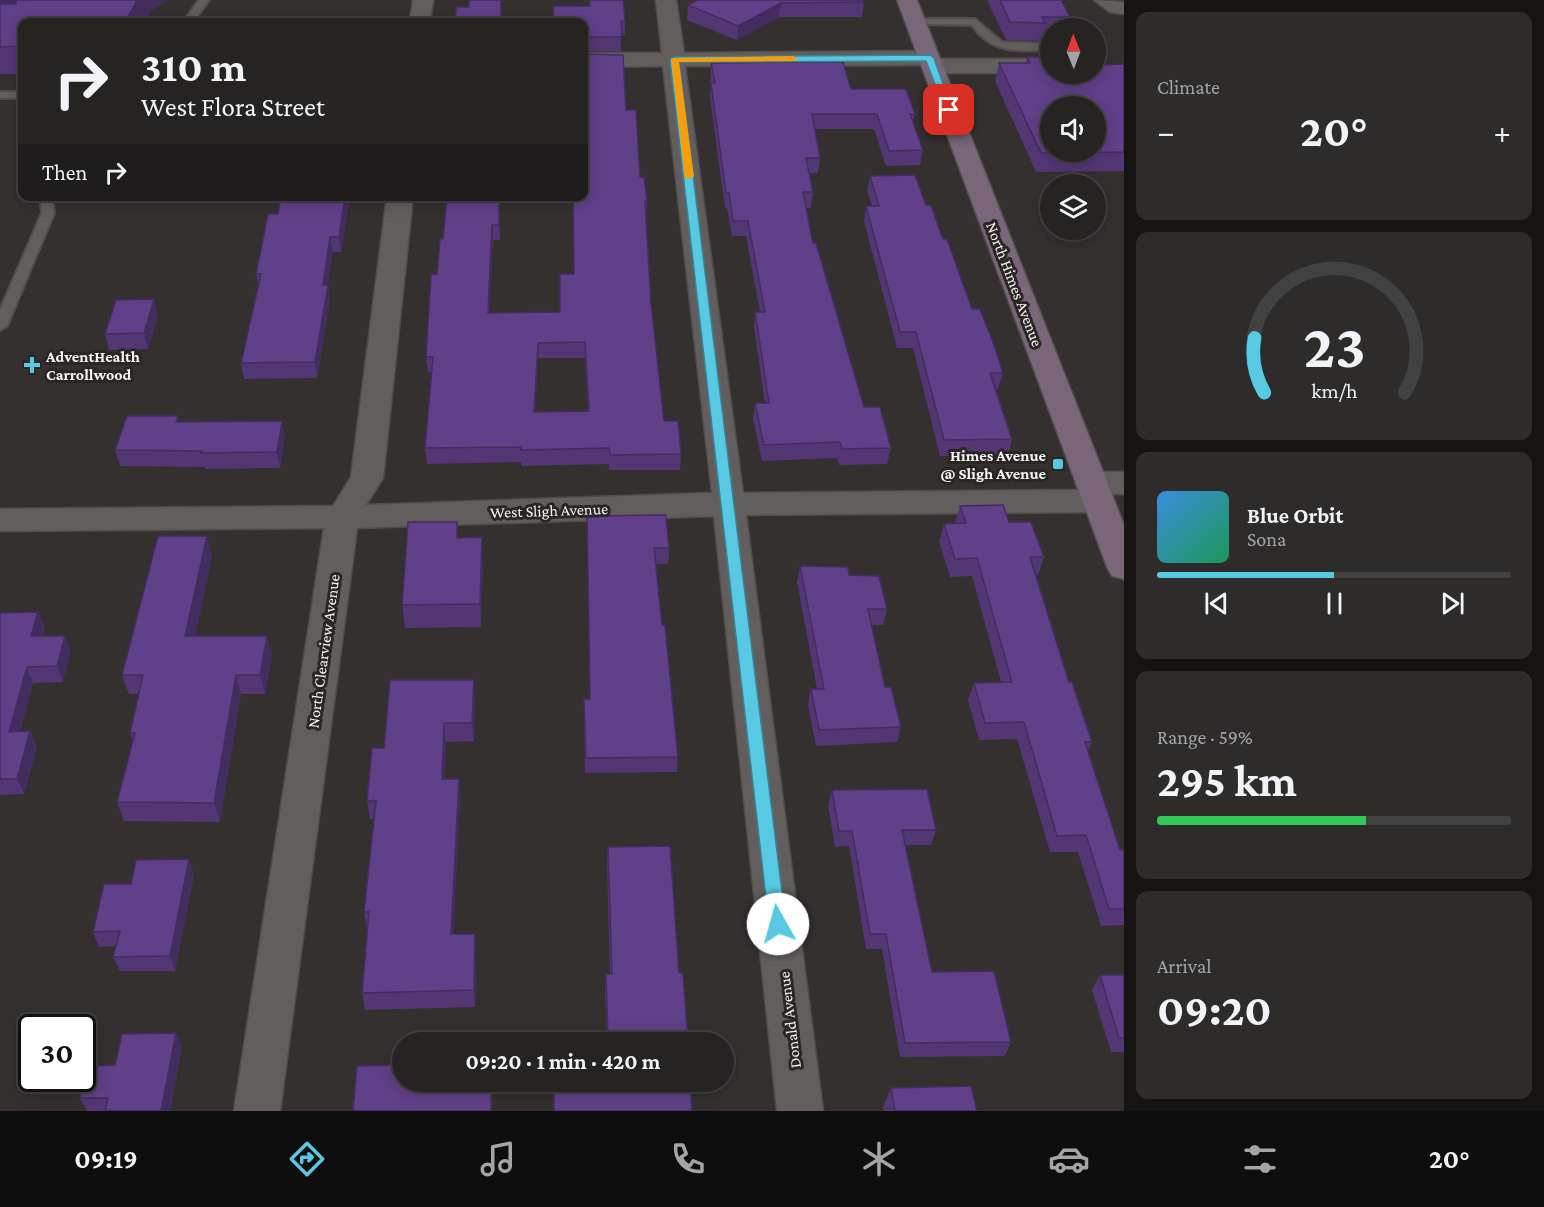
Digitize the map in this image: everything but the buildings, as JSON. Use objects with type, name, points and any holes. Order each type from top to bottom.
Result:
[{"type":"street","points":[[421,18],[423,0]]},
{"type":"street","name":"Donald Avenue","points":[[666,0],[729,504],[800,1111]]},
{"type":"street","points":[[1104,0],[1117,8],[1124,8]]},
{"type":"street","name":"North Himes Avenue","points":[[911,11],[1124,567]]},
{"type":"street","points":[[588,60],[931,62],[1040,66]]},
{"type":"street","name":"North Clearview Avenue","points":[[257,1111],[342,517],[367,478],[399,201]]},
{"type":"street","name":"West Sligh Avenue","points":[[0,520],[342,517],[1094,492],[1124,483]]},
{"type":"lane","points":[[191,18],[204,0]]},
{"type":"lane","points":[[911,11],[975,22],[990,41],[1003,47],[1040,47]]},
{"type":"lane","points":[[0,95],[18,95]]},
{"type":"lane","points":[[0,326],[48,213],[47,201]]},
{"type":"slow traffic","points":[[689,177],[674,60],[793,59]]},
{"type":"place","name":"AdventHealth Carrollwood","points":[[32,365]]},
{"type":"place","name":"Himes Avenue @ Sligh Avenue","points":[[1058,464]]},
{"type":"route","points":[[778,924],[674,60],[930,58],[949,110]]}]
